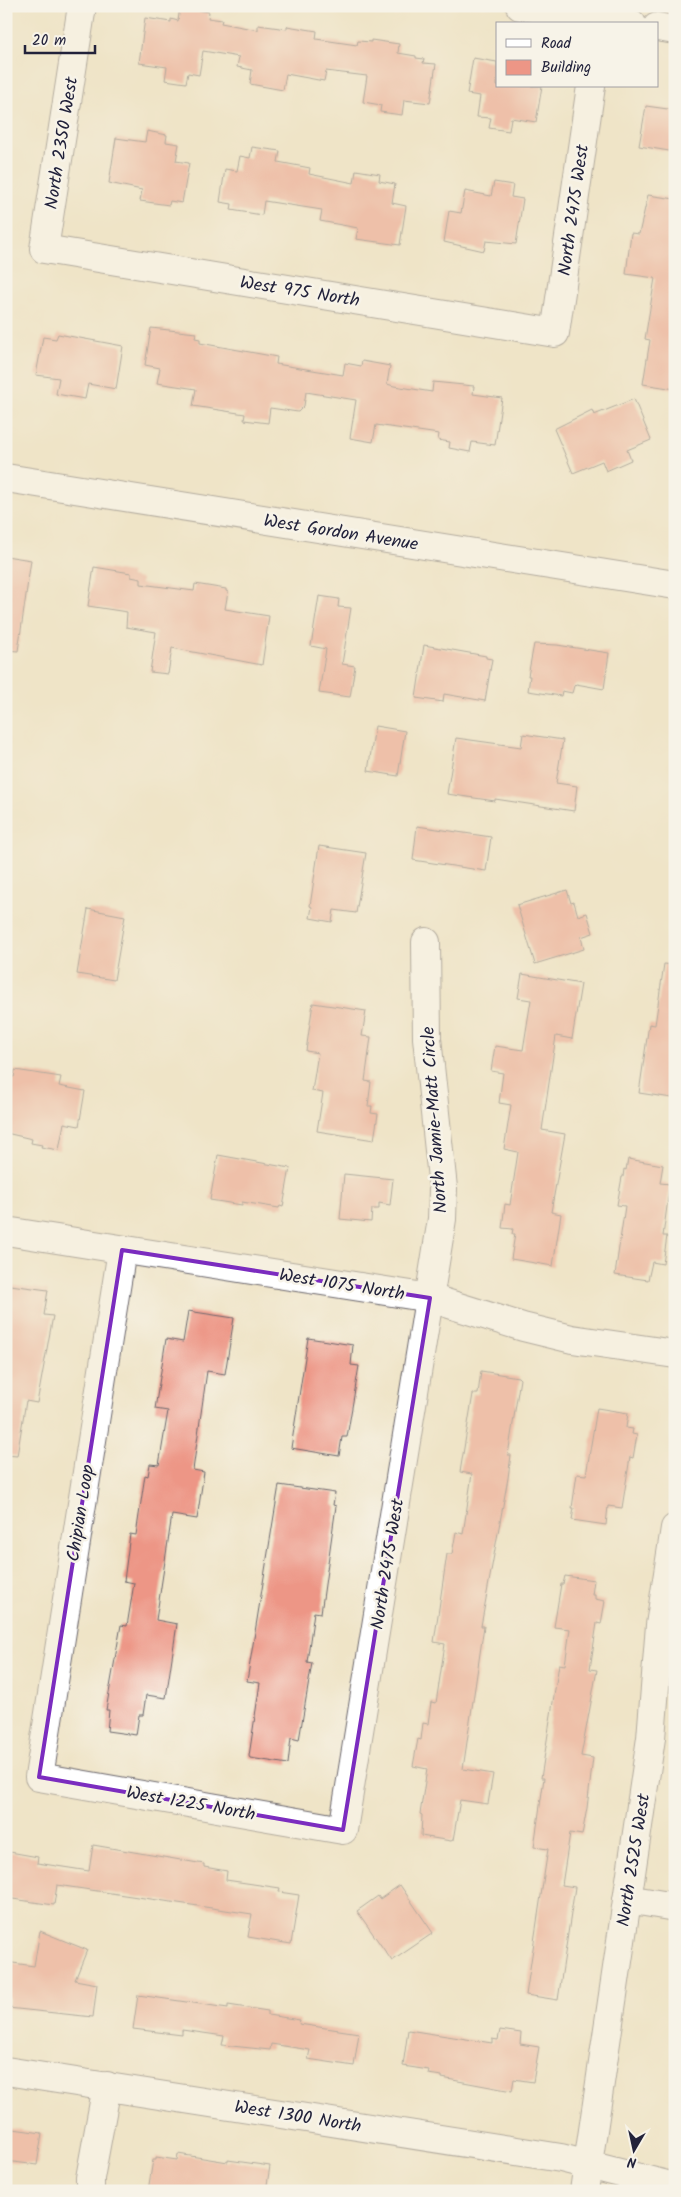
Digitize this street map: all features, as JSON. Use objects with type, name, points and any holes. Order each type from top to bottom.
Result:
[{"type":"street","name":"North 2350 West","points":[[44,249],[82,6]]},
{"type":"street","points":[[520,6],[602,16],[624,22]]},
{"type":"street","points":[[658,27],[675,30]]},
{"type":"street","name":"North 2475 West","points":[[555,333],[591,88]]},
{"type":"street","name":"West 975 North","points":[[44,249],[555,333]]},
{"type":"street","name":"West Gordon Avenue","points":[[6,478],[675,585]]},
{"type":"street","name":"North Jamie-Matt Circle","points":[[426,942],[427,1038],[443,1188],[442,1218],[430,1298]]},
{"type":"street","name":"West 1075 North","points":[[6,1230],[430,1298],[523,1327],[572,1339],[675,1354]]},
{"type":"street","name":"Chipian Loop","points":[[38,1776],[122,1250]]},
{"type":"street","name":"North 2475 West","points":[[343,1830],[430,1298]]},
{"type":"street","name":"North 2525 West","points":[[584,2191],[651,1738],[660,1625],[675,1528]]},
{"type":"street","name":"West 1225 North","points":[[38,1776],[343,1830]]},
{"type":"street","points":[[627,1900],[675,1907]]},
{"type":"street","name":"West 1300 North","points":[[6,2071],[561,2158],[675,2187]]},
{"type":"street","points":[[90,2191],[90,2178],[107,2086]]},
{"type":"highlighted area","points":[[122,1250],[430,1298],[343,1830],[39,1777]]},
{"type":"building","points":[[180,7],[209,12],[208,18],[222,20],[221,23],[258,30],[258,25],[287,29],[287,26],[317,31],[316,39],[357,45],[358,41],[371,42],[371,40],[399,44],[398,53],[424,59],[423,63],[436,64],[430,103],[404,100],[402,115],[380,112],[381,105],[363,102],[367,76],[326,71],[324,81],[286,74],[283,90],[250,84],[252,70],[237,67],[239,57],[203,51],[199,75],[188,73],[186,83],[165,80],[167,67],[139,63],[145,18],[171,22],[171,19],[178,21]]},
{"type":"building","points":[[473,58],[496,62],[496,88],[542,88],[536,122],[511,118],[509,131],[489,128],[491,118],[477,117],[480,96],[467,94]]},
{"type":"building","points":[[646,106],[675,110],[675,152],[639,146]]},
{"type":"building","points":[[147,131],[167,135],[166,142],[179,144],[176,161],[189,163],[182,203],[170,201],[169,205],[140,201],[142,190],[109,183],[116,138],[145,142]]},
{"type":"building","points":[[252,147],[280,151],[278,162],[310,168],[309,174],[354,183],[356,170],[380,174],[379,181],[395,184],[392,203],[406,206],[400,245],[356,239],[358,228],[320,221],[322,210],[264,201],[262,215],[231,210],[232,204],[220,202],[225,169],[237,171],[240,156],[250,158]]},
{"type":"building","points":[[494,182],[513,185],[511,197],[523,199],[516,244],[486,241],[484,251],[444,242],[449,211],[461,213],[465,191],[491,196]]},
{"type":"building","points":[[648,195],[675,199],[675,389],[643,384],[650,340],[645,339],[655,278],[626,274],[631,233],[639,234]]},
{"type":"building","points":[[151,328],[196,333],[195,338],[200,339],[200,343],[277,357],[276,364],[343,375],[345,363],[361,366],[362,361],[390,366],[387,384],[394,386],[432,392],[433,382],[474,386],[473,394],[502,398],[495,445],[472,442],[470,452],[449,448],[450,442],[438,440],[439,434],[376,425],[373,442],[350,438],[356,400],[306,392],[304,406],[298,412],[270,408],[268,423],[244,420],[245,414],[193,406],[196,389],[157,383],[160,368],[145,365]]},
{"type":"building","points":[[58,334],[123,346],[116,389],[88,384],[85,399],[56,394],[59,378],[36,375],[43,337],[56,339]]},
{"type":"building","points":[[634,399],[651,440],[627,450],[631,460],[606,471],[602,461],[573,473],[554,429],[592,410],[594,415]]},
{"type":"building","points":[[6,556],[31,560],[18,651],[6,650]]},
{"type":"building","points":[[94,567],[131,573],[131,577],[141,579],[141,584],[194,591],[195,584],[226,589],[228,592],[225,609],[269,616],[262,665],[172,648],[168,674],[150,672],[156,632],[126,627],[127,612],[88,606]]},
{"type":"building","points":[[319,596],[339,599],[338,607],[351,608],[342,664],[355,666],[350,697],[319,693],[326,649],[311,646]]},
{"type":"building","points":[[534,644],[557,645],[609,653],[604,689],[576,684],[572,693],[562,691],[561,696],[528,691],[530,676],[528,676]]},
{"type":"building","points":[[424,645],[486,656],[486,658],[492,659],[485,701],[444,694],[443,702],[416,698]]},
{"type":"building","points":[[375,726],[405,731],[398,776],[368,771]]},
{"type":"building","points":[[523,734],[563,740],[556,783],[577,786],[574,811],[447,794],[456,738],[521,747]]},
{"type":"building","points":[[417,826],[491,837],[486,871],[413,860]]},
{"type":"building","points":[[319,846],[366,853],[356,913],[334,910],[332,922],[310,918]]},
{"type":"building","points":[[567,890],[571,903],[574,902],[578,916],[587,913],[593,933],[581,937],[584,949],[535,964],[517,905]]},
{"type":"building","points":[[88,909],[125,916],[114,980],[77,974]]},
{"type":"building","points":[[664,964],[675,965],[675,1078],[672,1098],[639,1093],[649,1024],[655,1025]]},
{"type":"building","points":[[522,974],[581,984],[572,1039],[556,1036],[542,1130],[565,1134],[551,1212],[561,1214],[553,1266],[511,1259],[515,1234],[512,1234],[513,1229],[502,1228],[505,1204],[510,1205],[518,1152],[504,1149],[511,1105],[499,1103],[503,1073],[491,1071],[495,1046],[523,1050],[531,1000],[518,998]]},
{"type":"building","points":[[313,1003],[366,1011],[362,1036],[371,1037],[365,1081],[371,1082],[368,1106],[372,1106],[371,1113],[378,1114],[374,1140],[317,1131],[323,1093],[312,1091],[318,1053],[306,1051]]},
{"type":"building","points":[[15,1070],[61,1077],[59,1086],[85,1091],[79,1126],[64,1123],[59,1150],[41,1147],[42,1145],[31,1143],[32,1139],[6,1133],[6,1076],[14,1077]]},
{"type":"building","points":[[218,1155],[290,1168],[283,1207],[242,1202],[242,1205],[210,1200]]},
{"type":"building","points":[[628,1159],[663,1165],[660,1183],[670,1184],[663,1236],[667,1236],[663,1264],[652,1262],[648,1280],[615,1275],[625,1206],[617,1205],[622,1177],[624,1169],[626,1170]]},
{"type":"building","points":[[344,1174],[393,1179],[390,1205],[379,1203],[379,1209],[372,1209],[371,1222],[340,1219]]},
{"type":"building","points":[[10,1285],[48,1290],[44,1315],[53,1316],[37,1403],[26,1401],[17,1456],[6,1455],[6,1310]]},
{"type":"building","points":[[188,1311],[234,1318],[225,1374],[207,1371],[193,1470],[204,1472],[197,1519],[172,1515],[156,1620],[177,1624],[166,1698],[146,1695],[143,1715],[139,1715],[136,1735],[107,1731],[109,1710],[106,1710],[121,1625],[127,1626],[134,1583],[124,1581],[130,1534],[136,1535],[145,1475],[148,1476],[150,1464],[159,1465],[168,1411],[155,1409],[166,1339],[183,1342]]},
{"type":"building","points":[[308,1338],[353,1345],[351,1365],[359,1366],[347,1437],[342,1437],[339,1456],[291,1448]]},
{"type":"building","points":[[481,1371],[518,1377],[520,1379],[508,1455],[511,1455],[508,1478],[481,1626],[484,1626],[463,1769],[493,1774],[488,1804],[460,1800],[453,1840],[451,1841],[421,1836],[422,1815],[420,1814],[427,1769],[413,1766],[418,1739],[421,1740],[423,1723],[428,1724],[431,1702],[436,1703],[445,1644],[434,1642],[447,1554],[452,1554],[456,1532],[463,1534],[472,1474],[460,1472],[473,1394],[478,1394]]},
{"type":"building","points":[[597,1408],[628,1413],[626,1428],[633,1429],[632,1434],[637,1435],[633,1458],[630,1457],[622,1508],[608,1506],[606,1525],[572,1520],[577,1474],[586,1475]]},
{"type":"building","points":[[279,1485],[335,1493],[333,1505],[336,1506],[321,1613],[314,1612],[307,1662],[312,1663],[299,1740],[291,1738],[288,1764],[250,1758],[249,1756],[260,1683],[247,1681]]},
{"type":"building","points":[[565,1576],[594,1580],[592,1595],[595,1595],[595,1599],[605,1601],[601,1624],[597,1623],[590,1669],[597,1670],[581,1756],[593,1758],[587,1808],[582,1835],[570,1833],[562,1885],[575,1887],[558,2000],[526,1995],[548,1849],[534,1847],[544,1778],[541,1778],[559,1664],[565,1665],[570,1629],[554,1627],[561,1584],[563,1584]]},
{"type":"building","points":[[93,1845],[204,1864],[204,1867],[227,1871],[226,1880],[280,1888],[279,1892],[299,1895],[291,1944],[248,1937],[252,1914],[57,1885],[54,1905],[6,1898],[6,1857],[9,1858],[10,1852],[38,1857],[37,1863],[89,1871]]},
{"type":"building","points":[[400,1885],[433,1933],[392,1961],[357,1911],[378,1896],[380,1899]]},
{"type":"building","points":[[40,1931],[87,1950],[75,1980],[97,1984],[93,2017],[8,2008],[9,1998],[6,1997],[6,1962],[34,1966]]},
{"type":"building","points":[[138,1995],[228,2008],[228,2005],[268,2011],[268,2015],[300,2020],[299,2024],[359,2033],[354,2066],[308,2059],[310,2050],[271,2044],[270,2050],[222,2045],[224,2036],[182,2030],[182,2035],[133,2029]]},
{"type":"building","points":[[408,2030],[492,2043],[492,2039],[498,2040],[500,2030],[521,2033],[520,2044],[539,2047],[533,2082],[514,2079],[512,2091],[442,2078],[442,2076],[428,2074],[429,2070],[403,2066]]},
{"type":"building","points":[[6,2128],[42,2133],[37,2165],[6,2161]]},
{"type":"building","points":[[178,2154],[270,2166],[266,2191],[148,2191],[153,2160],[156,2160],[156,2157],[177,2160]]}]
